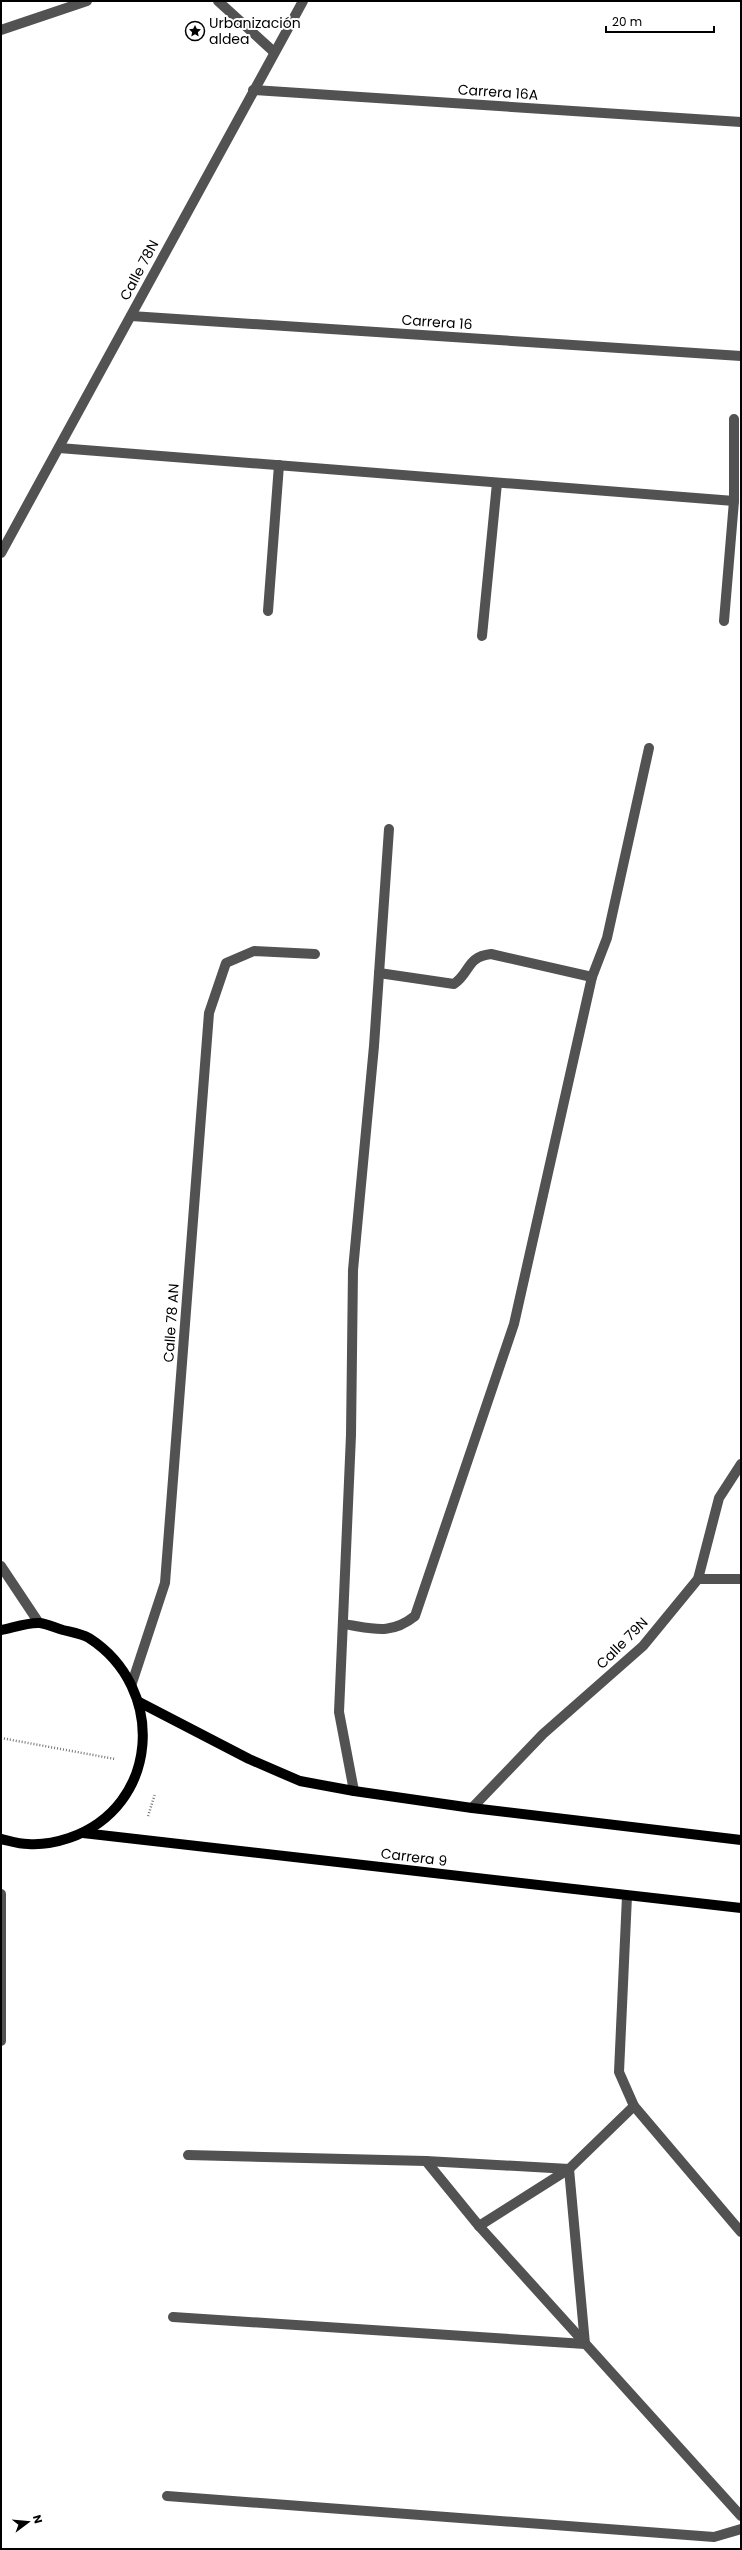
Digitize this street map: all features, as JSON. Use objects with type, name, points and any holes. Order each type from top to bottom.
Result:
[{"type":"main road","points":[[1,1630],[39,1623],[88,1637],[113,1657],[132,1683],[139,1702],[144,1733],[140,1763],[128,1791],[108,1816],[83,1833],[56,1842],[28,1844],[1,1839]]},
{"type":"main road","points":[[139,1702],[249,1759],[294,1778],[354,1791],[472,1808],[741,1840]]},
{"type":"main road","name":"Carrera 9","points":[[83,1833],[741,1908]]},
{"type":"street","points":[[1,30],[87,1]]},
{"type":"street","points":[[218,1],[274,52]]},
{"type":"street","name":"Calle 78N","points":[[1,554],[253,90],[303,1]]},
{"type":"street","name":"Carrera 16A","points":[[253,90],[741,122]]},
{"type":"street","name":"Carrera 16","points":[[131,316],[741,356]]},
{"type":"street","points":[[724,621],[734,502],[734,419]]},
{"type":"street","points":[[59,448],[734,502]]},
{"type":"street","points":[[268,611],[279,465]]},
{"type":"street","points":[[482,636],[497,483]]},
{"type":"street","points":[[343,1624],[390,1630],[403,1625],[415,1616],[514,1324],[592,977],[607,938],[649,748]]},
{"type":"street","points":[[354,1791],[340,1712],[351,1435],[353,1270],[379,973],[389,829]]},
{"type":"street","name":"Calle 78 AN","points":[[132,1683],[165,1583],[209,1013],[226,963],[254,951],[315,954]]},
{"type":"street","points":[[379,973],[454,984],[461,979],[470,963],[479,956],[491,954],[592,977]]},
{"type":"street","name":"Calle 79N","points":[[472,1808],[543,1734],[643,1646],[698,1579],[719,1498],[741,1464]]},
{"type":"street","points":[[1,1566],[39,1623]]},
{"type":"street","points":[[698,1579],[741,1579]]},
{"type":"street","points":[[1,1894],[1,2042]]},
{"type":"street","points":[[627,1896],[619,2072],[634,2106],[741,2232]]},
{"type":"street","points":[[479,2226],[569,2169],[634,2106]]},
{"type":"street","points":[[188,2155],[426,2161],[569,2169]]},
{"type":"street","points":[[426,2161],[479,2226],[741,2516]]},
{"type":"street","points":[[569,2169],[586,2344]]},
{"type":"street","points":[[173,2317],[586,2344]]},
{"type":"street","points":[[167,2496],[714,2537],[741,2529]]},
{"type":"path","points":[[1,1738],[140,1763]]},
{"type":"place","name":"Urbanización aldea","points":[[195,31]]}]
